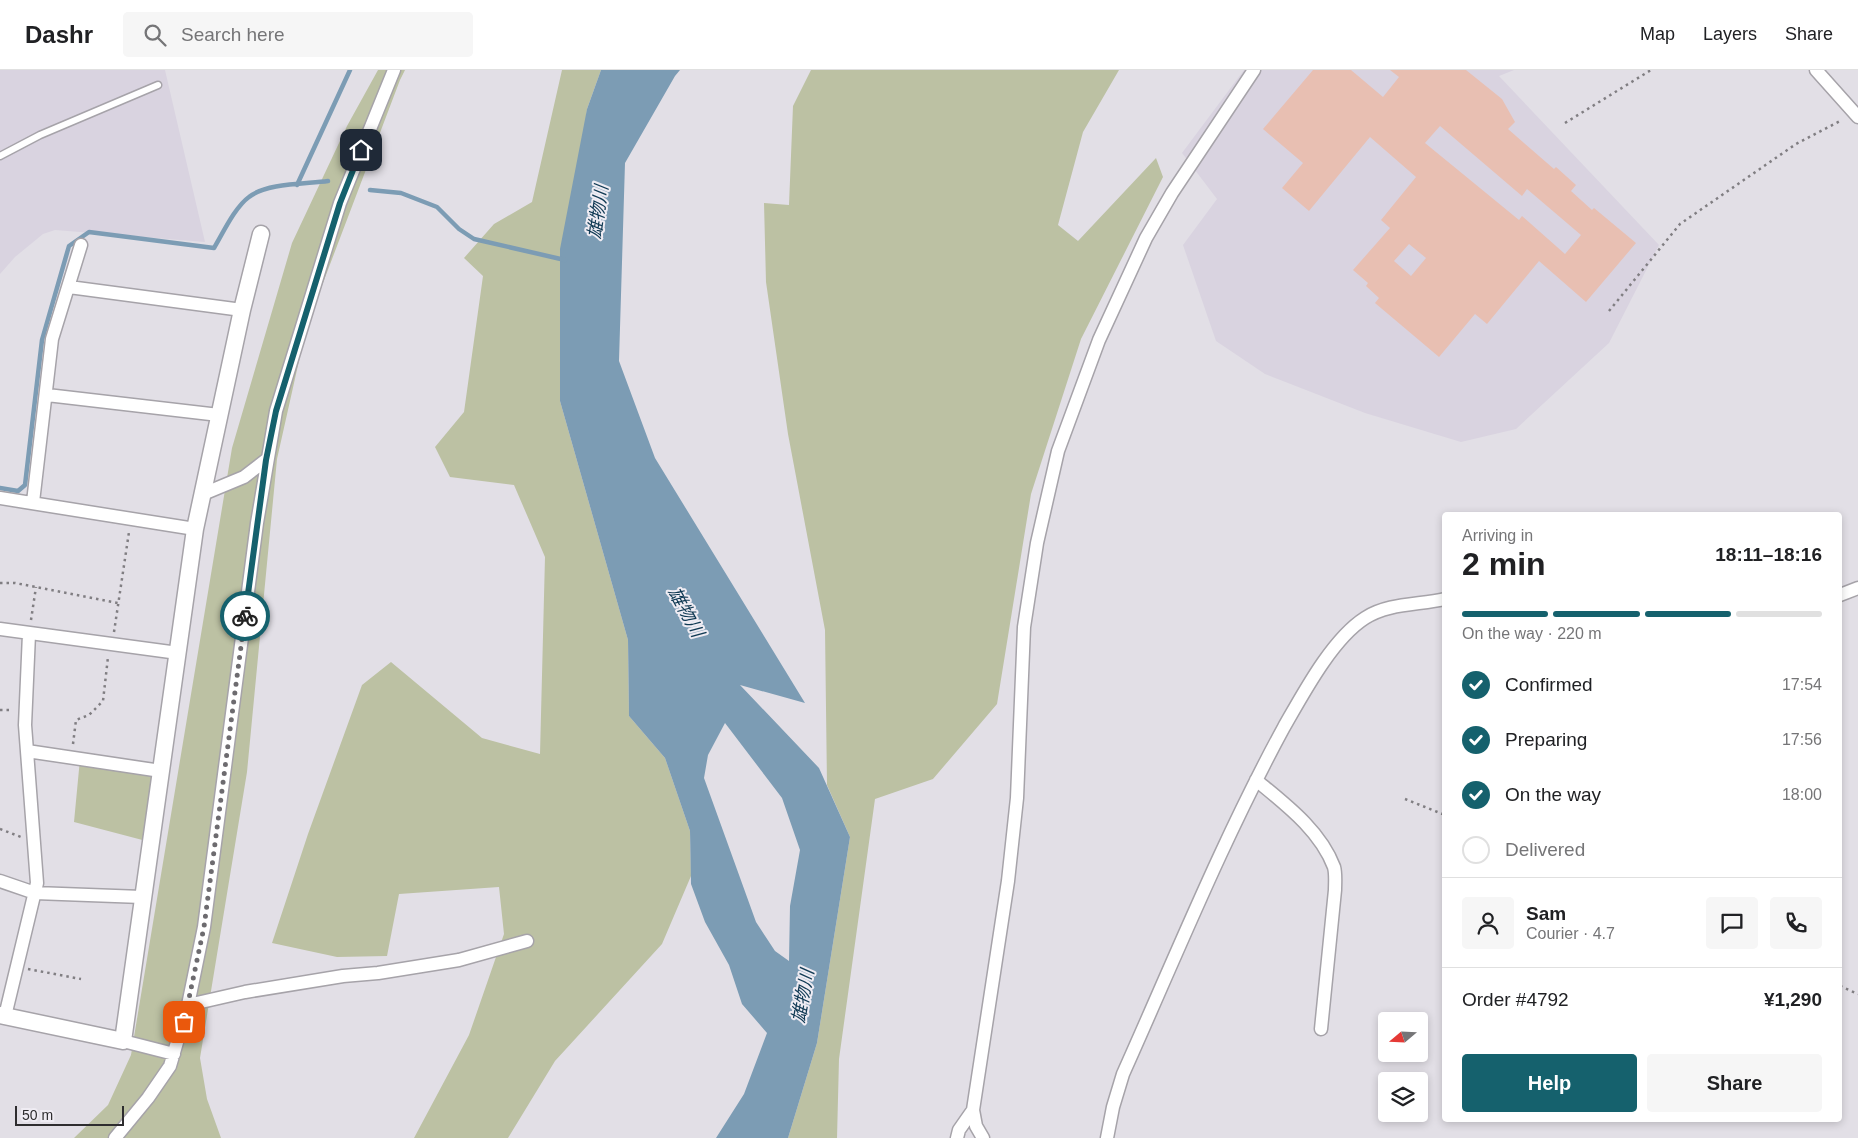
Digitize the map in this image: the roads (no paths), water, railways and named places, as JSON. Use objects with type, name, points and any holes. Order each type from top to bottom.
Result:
[{"type":"street","points":[[115,1138],[148,1098],[170,1066],[188,1005],[206,918],[266,460],[276,411],[340,203],[394,70]]},
{"type":"street","points":[[983,1138],[976,1126],[973,1110],[1008,881],[1017,798],[1024,626],[1037,542],[1058,452],[1099,340],[1146,238],[1172,193],[1254,70]]},
{"type":"street","points":[[1816,70],[1856,115]]},
{"type":"street","points":[[123,1041],[195,529],[242,310],[261,234]]},
{"type":"street","points":[[33,502],[47,395],[52,339],[81,245]]},
{"type":"street","points":[[69,287],[242,310]]},
{"type":"street","points":[[47,395],[219,415]]},
{"type":"street","points":[[202,494],[244,477],[266,460]]},
{"type":"street","points":[[0,498],[195,529]]},
{"type":"street","points":[[1842,594],[1858,588]]},
{"type":"street","points":[[1107,1138],[1113,1107],[1123,1074],[1256,780],[1306,687],[1346,635],[1365,618],[1385,609],[1442,600]]},
{"type":"street","points":[[0,629],[178,653]]},
{"type":"street","points":[[29,634],[25,725],[37,883],[17,968],[3,1016],[123,1041],[174,1054]]},
{"type":"street","points":[[27,751],[161,771]]},
{"type":"street","points":[[1256,780],[1309,827],[1322,845],[1334,868],[1335,890],[1321,1029]]},
{"type":"street","points":[[0,881],[35,893],[142,897]]},
{"type":"street","points":[[188,1005],[245,992],[459,960],[526,941]]},
{"type":"street","points":[[957,1138],[959,1130],[973,1110]]},
{"type":"lane","points":[[0,156],[40,135],[158,85]]},
{"type":"water","name":"雄物川","points":[[601,70],[680,70],[625,163],[619,361],[655,458],[805,703],[740,685],[819,768],[850,837],[817,1043],[788,1138],[716,1138],[744,1094],[767,1033],[742,1004],[729,965],[705,922],[691,884],[690,831],[665,758],[629,716],[628,640],[560,401],[560,249],[587,109]],"holes":[[[725,723],[782,798],[800,850],[790,906],[789,961],[775,951],[756,922],[704,778],[708,755]]]},
{"type":"waterway","points":[[297,185],[350,70]]},
{"type":"waterway","points":[[0,488],[18,491],[25,485],[42,340],[69,246],[89,232],[214,248],[239,207],[256,192],[287,185],[328,181]]},
{"type":"waterway","points":[[370,190],[401,193],[437,207],[459,229],[474,239],[565,260]]}]
